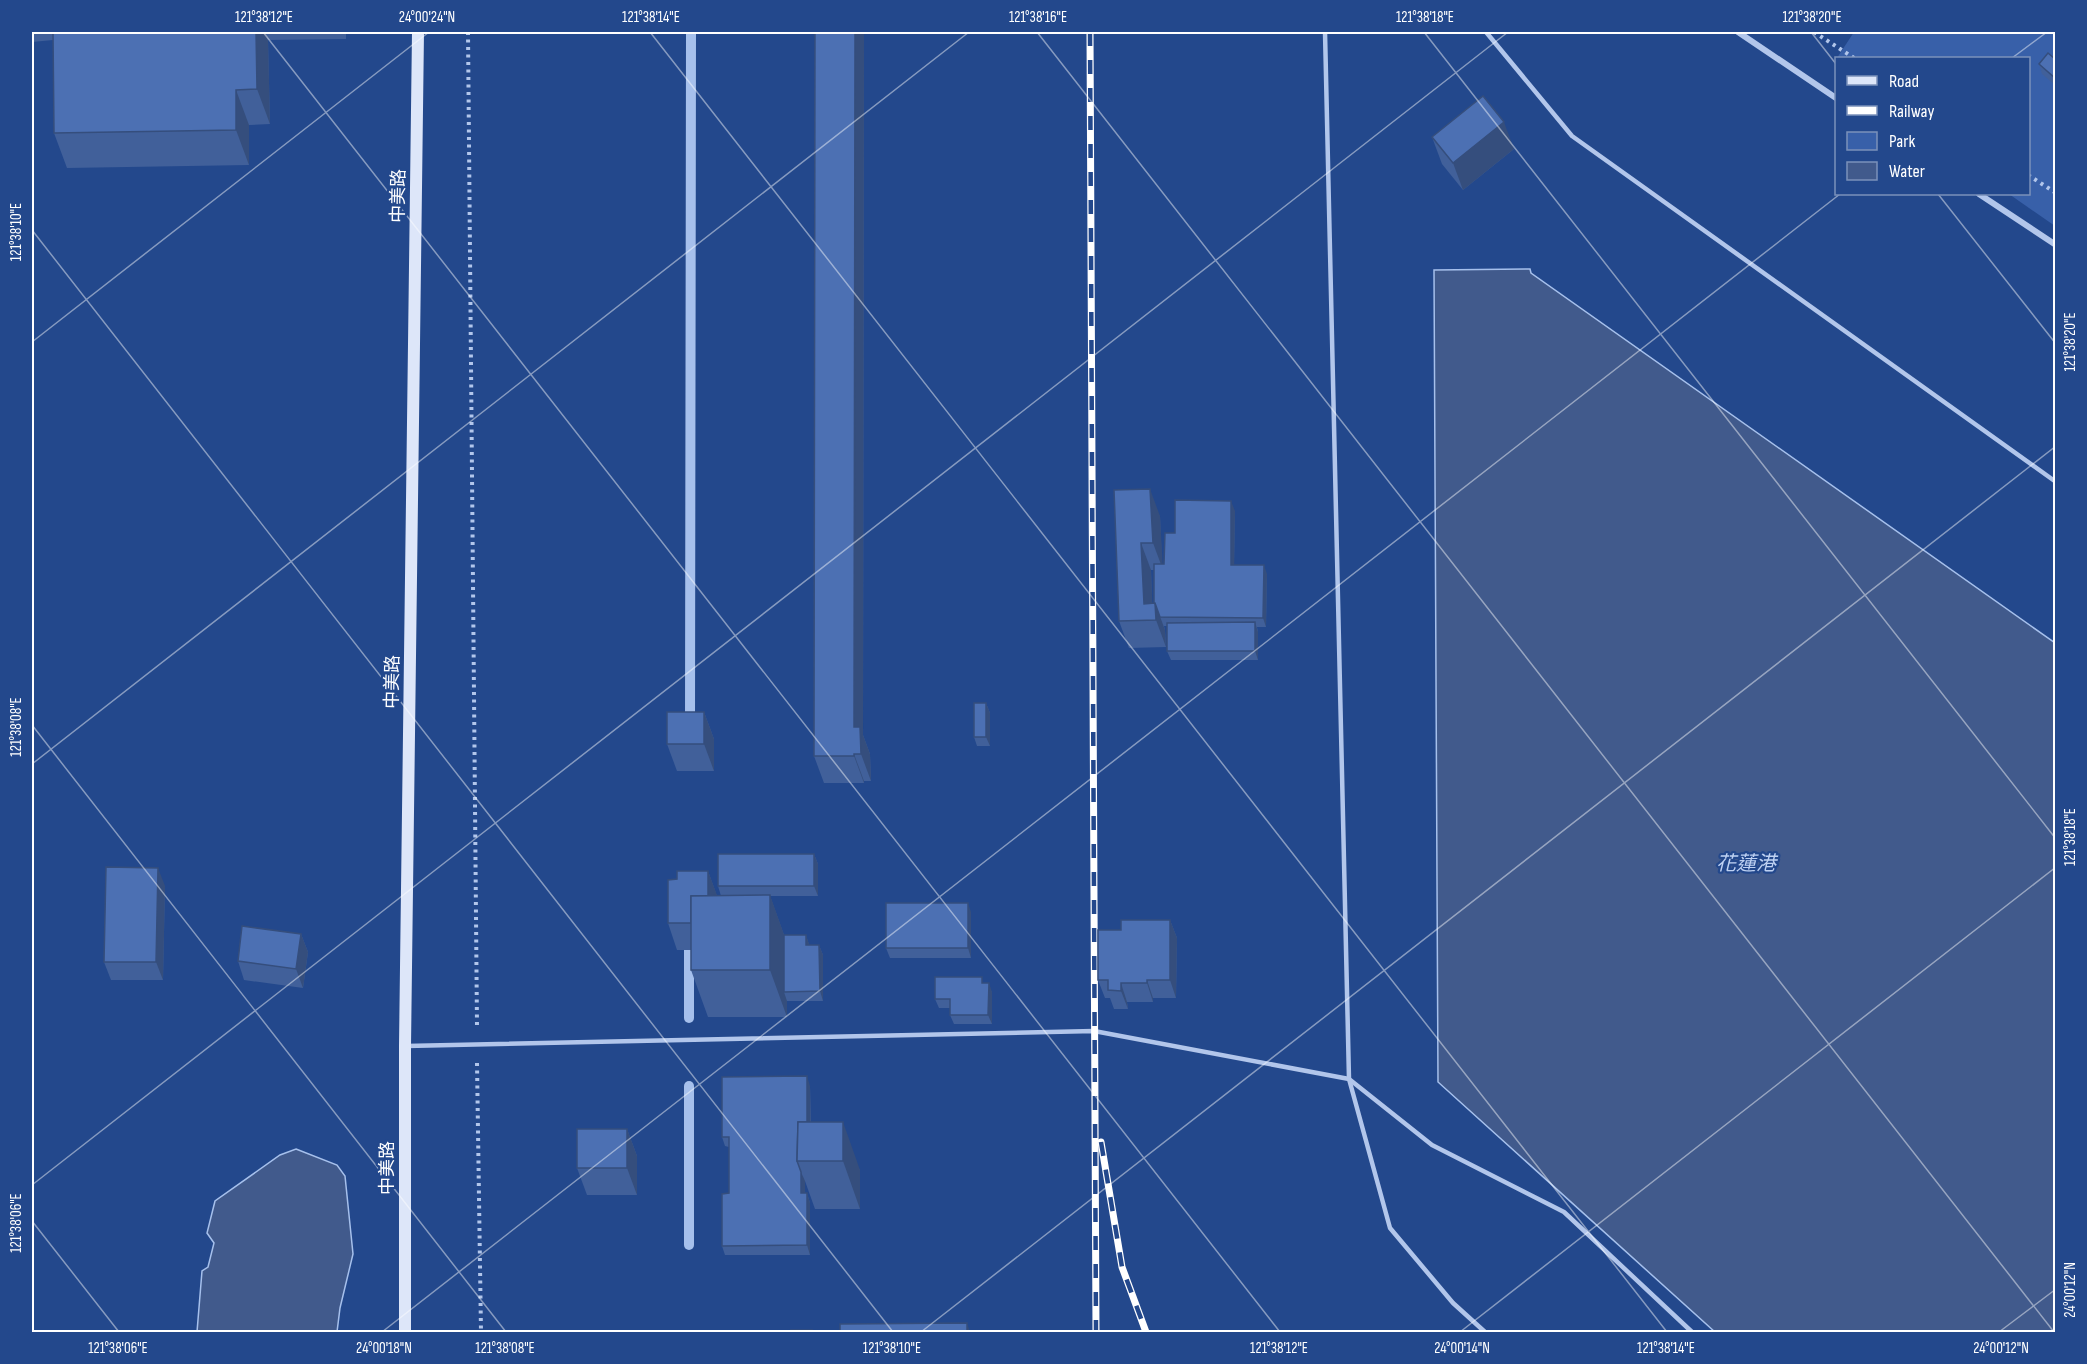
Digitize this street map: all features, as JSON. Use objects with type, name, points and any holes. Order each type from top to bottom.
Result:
[{"type":"main road","name":"中美路","points":[[405,1332],[405,1046],[418,32]]},
{"type":"street","points":[[1738,32],[1835,97]]},
{"type":"street","points":[[1980,195],[2055,245]]},
{"type":"lane","points":[[1325,32],[1349,1080],[1390,1228],[1453,1303],[1485,1332]]},
{"type":"lane","points":[[1486,32],[1572,136],[2055,483]]},
{"type":"lane","points":[[405,1046],[1094,1031],[1349,1080],[1432,1145],[1564,1212],[1692,1332]]},
{"type":"path","points":[[468,32],[477,1045],[482,1332]]},
{"type":"path","points":[[1814,32],[1852,57]]},
{"type":"path","points":[[2030,176],[2055,193]]},
{"type":"green space","points":[[1854,32],[2055,32],[2055,226],[2010,195],[2030,195],[2030,57],[1838,57]]},
{"type":"water","name":"花蓮港","points":[[1530,269],[1531,273],[2055,643],[2055,1332],[1715,1332],[1438,1082],[1434,270]]},
{"type":"water","points":[[296,1149],[337,1165],[345,1176],[353,1254],[340,1308],[337,1332],[197,1332],[202,1271],[208,1267],[214,1243],[207,1233],[215,1201],[280,1155]]},
{"type":"building","points":[[53,32],[256,32],[257,89],[236,90],[236,130],[54,133]]},
{"type":"building","points":[[815,32],[855,32],[854,727],[860,727],[861,754],[854,754],[854,756],[814,756]]},
{"type":"building","points":[[2048,53],[2055,59],[2055,78],[2039,64]]},
{"type":"building","points":[[1483,96],[1504,122],[1453,163],[1432,137]]},
{"type":"building","points":[[1150,489],[1153,543],[1141,543],[1144,604],[1155,603],[1156,620],[1119,621],[1114,490]]},
{"type":"building","points":[[1175,500],[1231,501],[1231,565],[1264,565],[1263,618],[1160,617],[1154,603],[1154,564],[1164,564],[1165,533],[1175,533]]},
{"type":"building","points":[[1255,622],[1255,651],[1167,651],[1167,623]]},
{"type":"building","points":[[974,703],[986,703],[986,737],[974,737]]},
{"type":"building","points":[[667,712],[704,712],[704,744],[667,744]]},
{"type":"building","points":[[718,854],[814,854],[814,886],[718,886]]},
{"type":"building","points":[[106,867],[158,868],[156,962],[104,962]]},
{"type":"building","points":[[677,871],[708,871],[708,896],[691,896],[691,923],[668,923],[668,880],[677,879]]},
{"type":"building","points":[[770,895],[770,970],[691,970],[691,896]]},
{"type":"building","points":[[886,903],[968,903],[968,948],[886,948]]},
{"type":"building","points":[[1121,920],[1170,920],[1170,980],[1121,983],[1121,991],[1108,990],[1108,980],[1098,980],[1098,930],[1121,930]]},
{"type":"building","points":[[242,926],[301,934],[296,969],[238,961]]},
{"type":"building","points":[[784,935],[806,935],[806,945],[819,945],[820,991],[784,992]]},
{"type":"building","points":[[935,977],[982,977],[982,983],[989,983],[988,1015],[950,1015],[950,999],[935,999]]},
{"type":"building","points":[[807,1076],[807,1122],[798,1122],[797,1161],[801,1172],[801,1193],[807,1193],[807,1245],[722,1246],[722,1194],[729,1193],[729,1137],[722,1137],[722,1077]]},
{"type":"building","points":[[798,1122],[843,1122],[843,1161],[797,1161]]},
{"type":"building","points":[[577,1129],[627,1129],[627,1168],[577,1168]]},
{"type":"building","points":[[967,1323],[967,1332],[840,1332],[840,1324]]},
{"type":"building","points":[[791,1330],[812,1330],[812,1332],[791,1332]]},
{"type":"waterway","points":[[690,724],[691,32]]},
{"type":"waterway","points":[[689,950],[689,1018]]},
{"type":"waterway","points":[[689,1086],[689,1245]]},
{"type":"railway","points":[[1090,32],[1096,1332]]},
{"type":"railway","points":[[1101,1142],[1122,1267],[1146,1332]]}]
